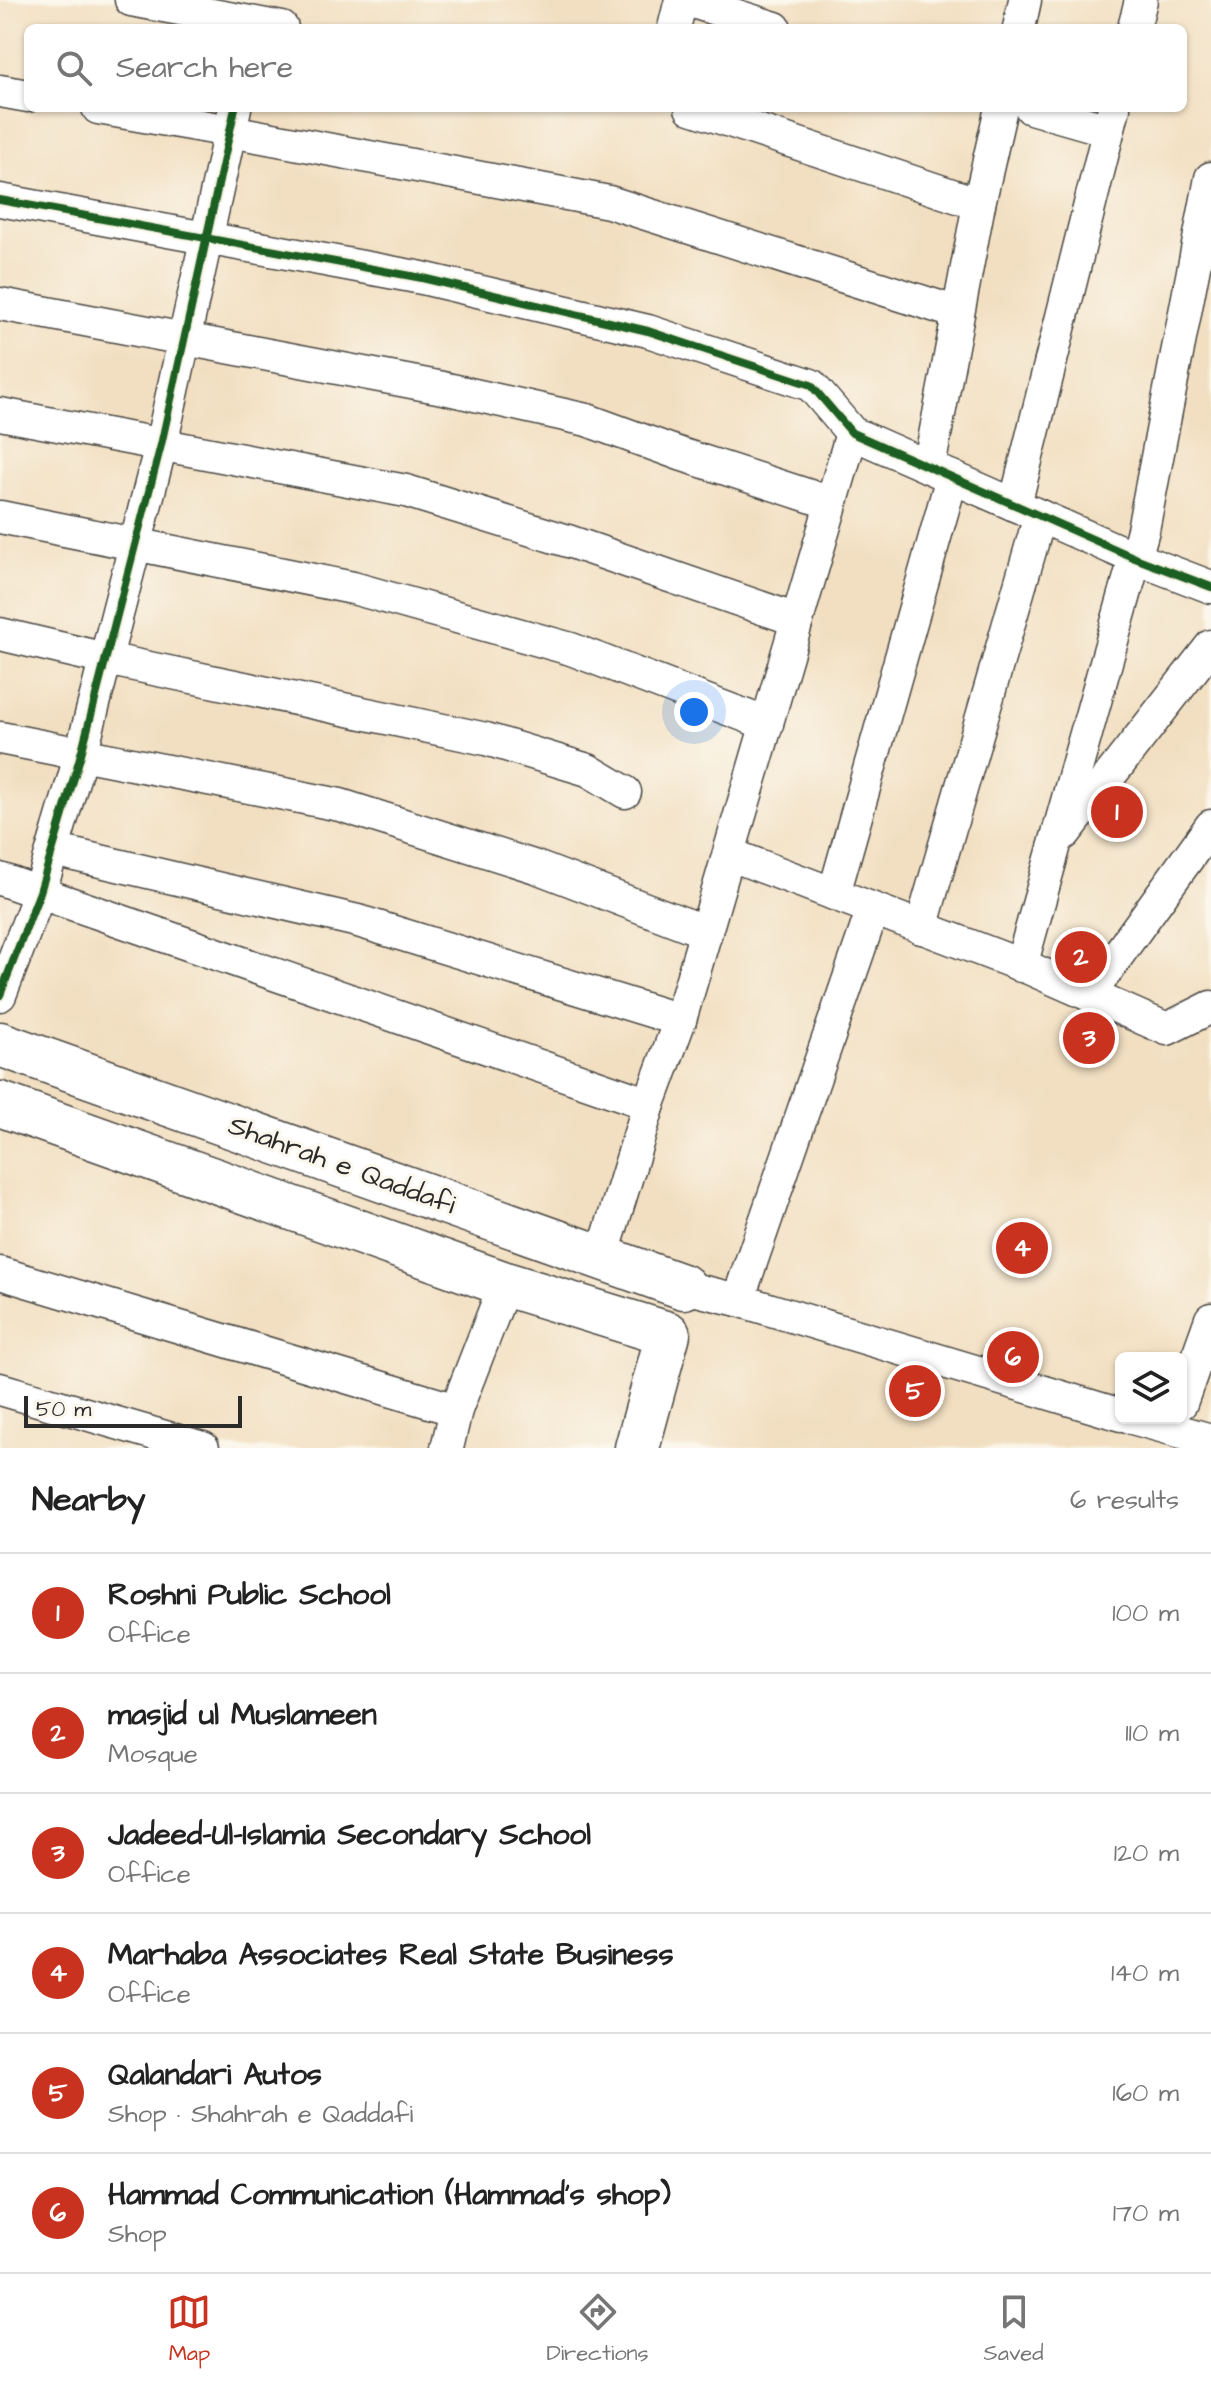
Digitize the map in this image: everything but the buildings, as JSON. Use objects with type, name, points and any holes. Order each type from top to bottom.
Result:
[{"type":"main road","name":"Shahrah e Qaddafi","points":[[0,1044],[684,1287]]},
{"type":"main road","name":"Shahrah e Qaddafi","points":[[0,1104],[505,1284],[668,1334],[637,1448]]},
{"type":"street","points":[[131,0],[262,20]]},
{"type":"street","points":[[675,24],[681,0]]},
{"type":"street","points":[[687,0],[762,24]]},
{"type":"street","points":[[1020,24],[1025,0]]},
{"type":"street","points":[[1135,24],[1141,0]]},
{"type":"street","points":[[0,91],[24,95]]},
{"type":"street","points":[[147,112],[232,119],[609,202],[958,313]]},
{"type":"street","points":[[703,112],[979,204]]},
{"type":"street","points":[[834,894],[940,472],[958,313],[1000,112]]},
{"type":"street","points":[[921,928],[1028,511],[1111,119],[1060,112]]},
{"type":"street","points":[[0,995],[40,892],[81,754],[161,445],[232,119]]},
{"type":"street","points":[[1021,966],[1143,530],[1211,178]]},
{"type":"street","points":[[0,200],[422,278],[648,331],[811,385],[852,433],[1135,558],[1211,587]]},
{"type":"street","points":[[0,304],[443,388],[587,420],[831,503]]},
{"type":"street","points":[[0,414],[406,491],[571,542],[797,620]]},
{"type":"street","points":[[602,1257],[649,1104],[680,1020],[852,433]]},
{"type":"street","points":[[0,517],[353,588],[557,645],[767,724]]},
{"type":"street","points":[[0,634],[486,739],[588,770],[625,792]]},
{"type":"street","points":[[1055,846],[1211,646]]},
{"type":"street","points":[[0,738],[340,805],[536,867],[706,932]]},
{"type":"street","points":[[1089,995],[1211,826]]},
{"type":"street","points":[[53,850],[358,921],[680,1020]]},
{"type":"street","points":[[729,854],[1021,966],[1167,1029],[1211,1007]]},
{"type":"street","points":[[0,879],[649,1104]]},
{"type":"street","points":[[738,1300],[873,909]]},
{"type":"street","points":[[2,1278],[456,1410]]},
{"type":"street","points":[[447,1448],[456,1410],[505,1284]]},
{"type":"street","points":[[684,1287],[1115,1411]]},
{"type":"street","points":[[1187,1362],[1211,1319]]},
{"type":"street","points":[[0,1389],[203,1448]]},
{"type":"street","points":[[1160,1424],[1211,1440]]},
{"type":"cycle path","points":[[0,995],[40,892],[81,754],[161,445],[234,112]]},
{"type":"cycle path","points":[[0,200],[422,278],[648,331],[811,385],[852,433],[1135,558],[1211,587]]},
{"type":"place","name":"Roshni Public School","points":[[1117,812]]},
{"type":"place","name":"masjid ul Muslameen","points":[[1081,957]]},
{"type":"place","name":"Jadeed-Ul-Islamia Secondary School","points":[[1089,1038]]},
{"type":"place","name":"Marhaba Associates Real State Business","points":[[1022,1248]]},
{"type":"place","name":"Hammad Communication (Hammad's shop)","points":[[1013,1357]]},
{"type":"place","name":"Qalandari Autos","points":[[915,1391]]}]
